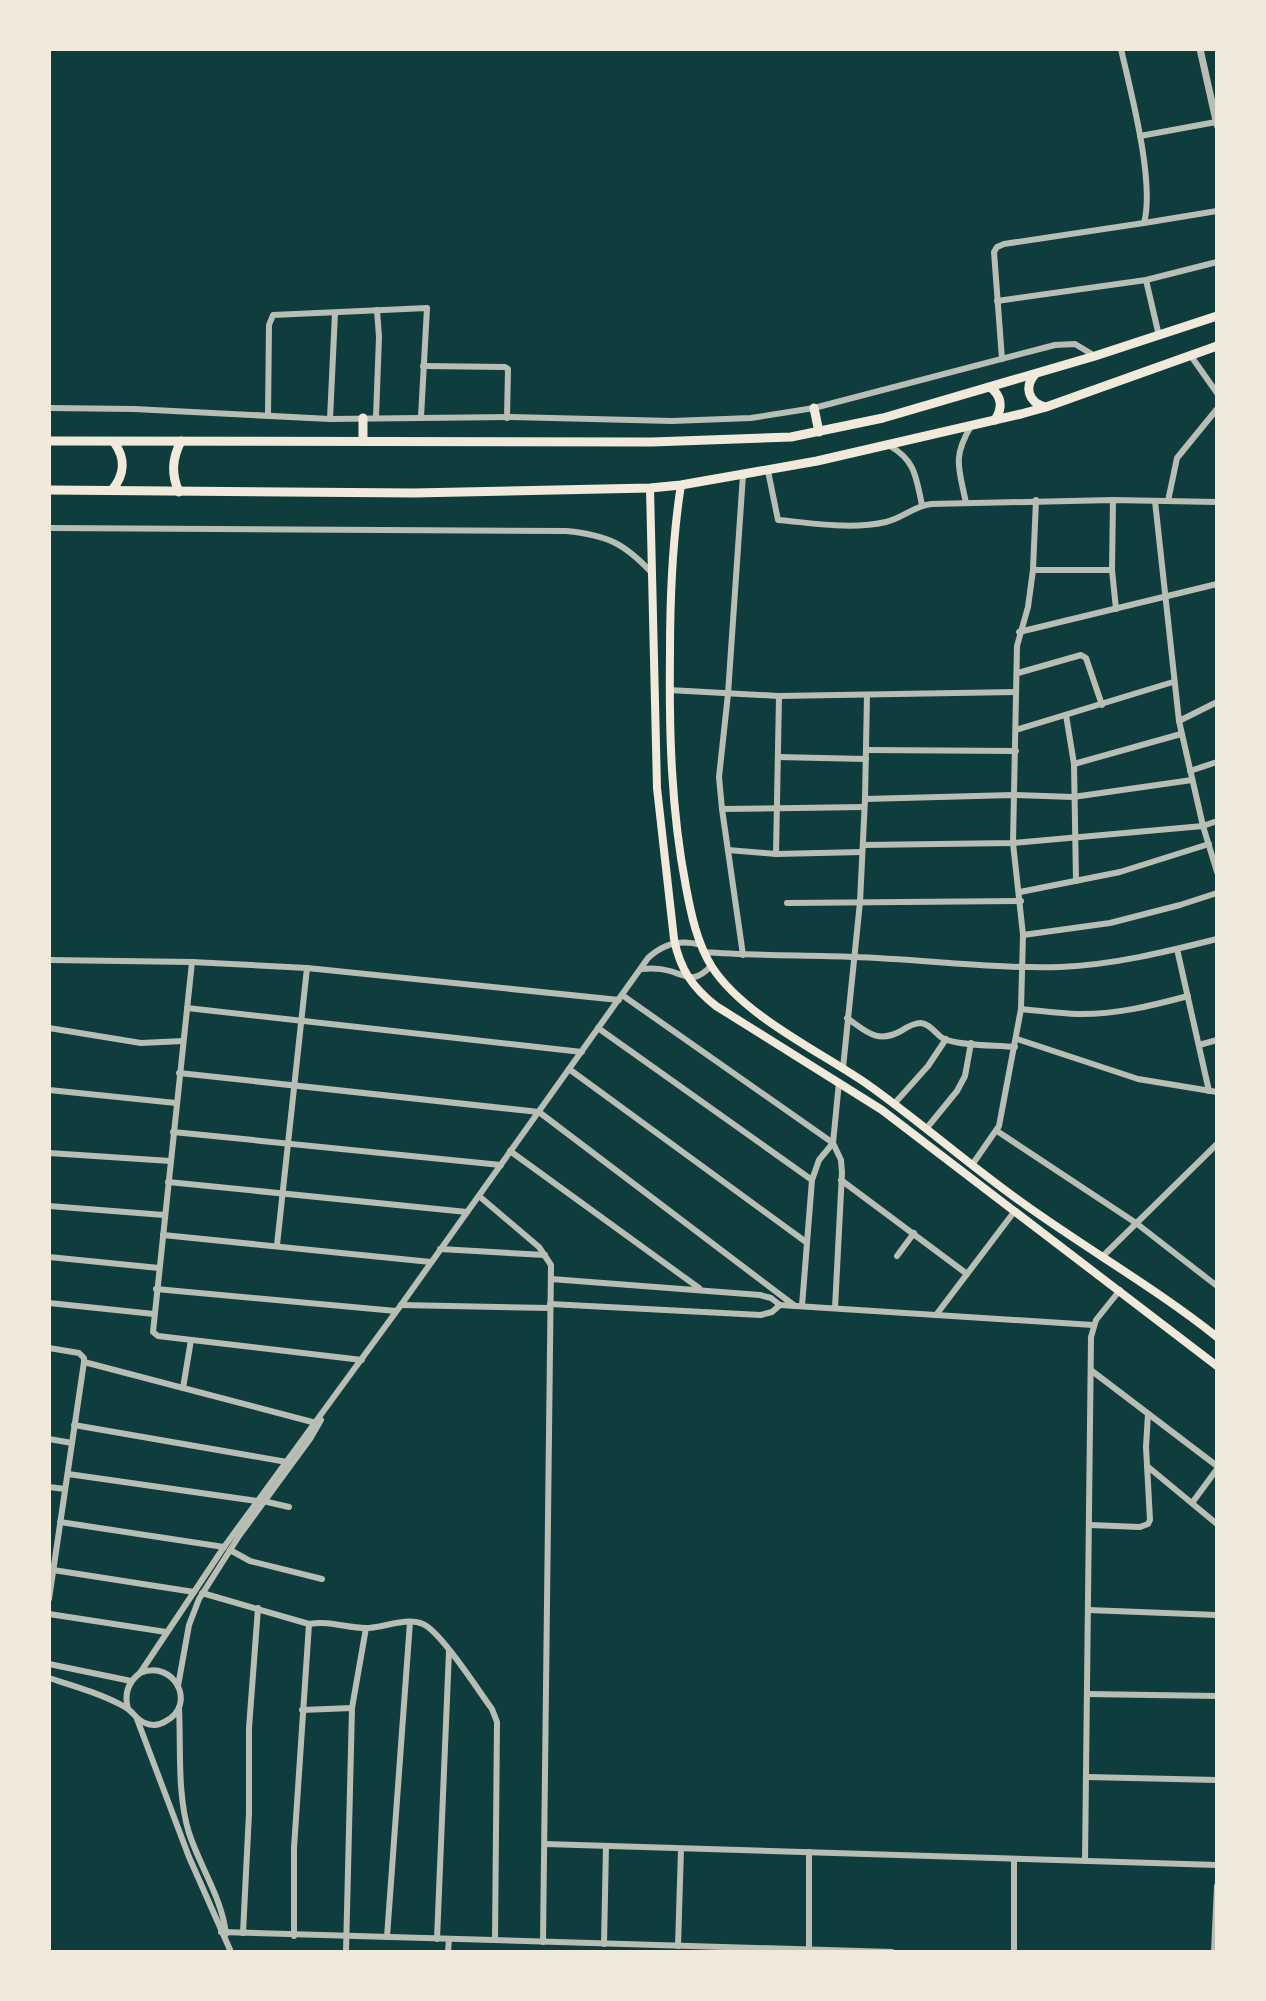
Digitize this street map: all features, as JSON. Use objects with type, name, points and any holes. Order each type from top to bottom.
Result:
[{"type":"main road","points":[[49,440],[652,442],[757,439],[819,432],[883,418],[1095,356],[1217,316]]},
{"type":"main road","points":[[49,490],[414,493],[681,485],[768,471],[890,446],[1046,407],[1217,346]]},
{"type":"main road","points":[[1035,374],[1031,379],[1029,391],[1034,402],[1046,407]]},
{"type":"main road","points":[[990,387],[1001,402],[1001,409],[995,420]]},
{"type":"main road","points":[[814,408],[819,432]]},
{"type":"main road","points":[[363,418],[363,441]]},
{"type":"main road","points":[[179,492],[173,461],[181,441]]},
{"type":"main road","points":[[112,490],[119,481],[123,461],[114,442]]},
{"type":"main road","points":[[681,485],[671,576],[669,690],[672,770],[680,849],[693,920],[711,966],[732,990],[765,1017],[894,1104],[1035,1212],[1147,1285],[1217,1337]]},
{"type":"main road","points":[[650,488],[657,788],[675,943],[679,960],[688,978],[699,992],[716,1006],[882,1110],[1217,1366]]},
{"type":"street","points":[[1121,49],[1140,136],[1147,207],[1144,223]]},
{"type":"street","points":[[1140,136],[1217,124],[1200,49]]},
{"type":"street","points":[[1002,359],[994,252],[997,247],[1217,211]]},
{"type":"street","points":[[997,301],[1146,281],[1217,261]]},
{"type":"street","points":[[1146,281],[1159,336]]},
{"type":"street","points":[[268,416],[269,325],[273,315],[427,309],[421,417]]},
{"type":"street","points":[[376,418],[379,337],[377,310]]},
{"type":"street","points":[[330,419],[335,313]]},
{"type":"street","points":[[49,408],[134,409],[330,419],[421,417],[672,421],[751,418],[814,408],[1055,345],[1075,344],[1095,356]]},
{"type":"street","points":[[1191,356],[1217,393]]},
{"type":"street","points":[[423,366],[505,366],[509,377],[507,418]]},
{"type":"street","points":[[1168,501],[1177,458],[1217,409]]},
{"type":"street","points":[[966,503],[957,460],[959,449],[971,426]]},
{"type":"street","points":[[890,446],[901,452],[914,469],[922,505]]},
{"type":"street","points":[[768,471],[778,520],[866,526],[905,516],[922,505],[1036,500],[1217,502]]},
{"type":"street","points":[[743,475],[728,694],[719,777],[743,955]]},
{"type":"street","points":[[972,1165],[997,1131],[1021,1009],[1023,935],[1013,843],[1015,692],[1019,632],[1028,607],[1033,570],[1036,500]]},
{"type":"street","points":[[1113,500],[1112,570],[1116,609]]},
{"type":"street","points":[[1155,500],[1173,682],[1181,734],[1217,872]]},
{"type":"street","points":[[49,528],[566,531],[594,534],[612,540],[636,557],[652,573]]},
{"type":"street","points":[[1033,570],[1112,570]]},
{"type":"street","points":[[1019,632],[1217,584]]},
{"type":"street","points":[[1018,673],[1081,655],[1086,658],[1102,705]]},
{"type":"street","points":[[1016,730],[1173,682]]},
{"type":"street","points":[[669,690],[779,696],[1015,692]]},
{"type":"street","points":[[843,1068],[860,902],[867,695]]},
{"type":"street","points":[[776,853],[779,696]]},
{"type":"street","points":[[1179,721],[1217,702]]},
{"type":"street","points":[[1066,715],[1074,764],[1076,881]]},
{"type":"street","points":[[1074,764],[1181,734]]},
{"type":"street","points":[[866,750],[1016,751]]},
{"type":"street","points":[[778,757],[866,759]]},
{"type":"street","points":[[1190,771],[1217,762]]},
{"type":"street","points":[[722,809],[1013,795],[1073,797],[1192,780]]},
{"type":"street","points":[[728,850],[776,853],[1013,843],[1203,826],[1217,821]]},
{"type":"street","points":[[1020,892],[1119,872],[1209,844]]},
{"type":"street","points":[[1023,935],[1110,923],[1180,905],[1217,892]]},
{"type":"street","points":[[788,903],[1021,901]]},
{"type":"street","points":[[140,1674],[194,1592],[317,1424],[598,1028],[657,950],[675,943],[689,942],[703,948],[743,955],[854,957],[1023,967],[1094,964],[1217,939]]},
{"type":"street","points":[[847,1018],[881,1038],[890,1037],[920,1023],[926,1024],[946,1039],[971,1043],[1016,1043],[1138,1079],[1213,1091],[1199,1045],[1177,949]]},
{"type":"street","points":[[49,960],[192,962],[307,968],[621,997],[833,1143],[841,1160],[835,1308]]},
{"type":"street","points":[[192,962],[152,1330],[154,1334],[191,1340],[362,1360]]},
{"type":"street","points":[[641,969],[660,968],[688,978],[701,975],[711,966]]},
{"type":"street","points":[[277,1245],[307,968]]},
{"type":"street","points":[[1021,1009],[1077,1014],[1113,1012],[1188,996]]},
{"type":"street","points":[[187,1008],[582,1052]]},
{"type":"street","points":[[49,1028],[141,1043],[183,1041]]},
{"type":"street","points":[[598,1028],[812,1180]]},
{"type":"street","points":[[894,1104],[928,1066],[946,1039]]},
{"type":"street","points":[[1199,1045],[1217,1040]]},
{"type":"street","points":[[926,1129],[957,1091],[965,1076],[971,1043]]},
{"type":"street","points":[[569,1069],[806,1242]]},
{"type":"street","points":[[179,1073],[539,1112],[799,1306]]},
{"type":"street","points":[[799,1306],[812,1180],[819,1160],[833,1143],[839,1082]]},
{"type":"street","points":[[49,1090],[176,1103]]},
{"type":"street","points":[[997,1131],[1136,1223],[1217,1286]]},
{"type":"street","points":[[173,1132],[501,1165]]},
{"type":"street","points":[[1102,1256],[1217,1144]]},
{"type":"street","points":[[510,1151],[701,1289]]},
{"type":"street","points":[[49,1153],[170,1161]]},
{"type":"street","points":[[841,1180],[967,1274]]},
{"type":"street","points":[[168,1182],[467,1212]]},
{"type":"street","points":[[479,1196],[532,1240],[551,1265],[543,1942]]},
{"type":"street","points":[[49,1206],[164,1216]]},
{"type":"street","points":[[936,1315],[1014,1212]]},
{"type":"street","points":[[897,1256],[914,1233]]},
{"type":"street","points":[[163,1234],[431,1262]]},
{"type":"street","points":[[440,1249],[545,1255]]},
{"type":"street","points":[[49,1257],[159,1268]]},
{"type":"street","points":[[551,1279],[766,1296],[780,1305],[1093,1325]]},
{"type":"street","points":[[156,1289],[399,1308],[550,1306],[761,1315],[772,1312],[780,1305]]},
{"type":"street","points":[[1086,1861],[1091,1337],[1093,1325],[1120,1290]]},
{"type":"street","points":[[49,1303],[153,1314]]},
{"type":"street","points":[[183,1388],[191,1340]]},
{"type":"street","points":[[49,1348],[79,1353],[84,1357],[49,1599]]},
{"type":"street","points":[[84,1362],[317,1424]]},
{"type":"street","points":[[1092,1371],[1216,1471],[1192,1503]]},
{"type":"street","points":[[1090,1525],[1140,1527],[1148,1524],[1151,1515],[1147,1466],[1148,1414]]},
{"type":"street","points":[[74,1425],[289,1462]]},
{"type":"street","points":[[49,1439],[72,1443]]},
{"type":"street","points":[[1147,1466],[1217,1524]]},
{"type":"street","points":[[68,1474],[289,1507]]},
{"type":"street","points":[[49,1487],[65,1489]]},
{"type":"street","points":[[60,1522],[227,1548],[250,1561],[322,1579]]},
{"type":"street","points":[[49,1536],[58,1537]]},
{"type":"street","points":[[223,1932],[219,1905],[188,1829],[183,1796],[178,1686],[192,1613],[227,1548]]},
{"type":"street","points":[[53,1570],[194,1592]]},
{"type":"street","points":[[202,1592],[309,1624],[324,1621],[366,1628],[410,1622],[424,1624],[440,1638],[492,1709],[497,1722],[495,1940]]},
{"type":"street","points":[[243,1933],[249,1813],[249,1728],[258,1608]]},
{"type":"street","points":[[1088,1610],[1217,1615]]},
{"type":"street","points":[[49,1614],[166,1632]]},
{"type":"street","points":[[387,1937],[410,1622]]},
{"type":"street","points":[[294,1936],[294,1848],[309,1624]]},
{"type":"street","points":[[346,1952],[352,1707],[366,1628]]},
{"type":"street","points":[[437,1938],[449,1651]]},
{"type":"street","points":[[49,1664],[131,1681]]},
{"type":"street","points":[[128,1709],[126,1695],[131,1681],[140,1674],[152,1670],[165,1672],[178,1686]]},
{"type":"street","points":[[49,1678],[128,1709],[144,1723],[158,1724],[171,1718],[179,1707]]},
{"type":"street","points":[[1087,1694],[1217,1696]]},
{"type":"street","points":[[302,1710],[352,1707]]},
{"type":"street","points":[[137,1719],[189,1857],[231,1952]]},
{"type":"street","points":[[1087,1777],[1217,1780]]},
{"type":"street","points":[[545,1844],[1217,1865]]},
{"type":"street","points":[[604,1944],[606,1846]]},
{"type":"street","points":[[678,1946],[681,1849]]},
{"type":"street","points":[[809,1852],[809,1949]]},
{"type":"street","points":[[1014,1859],[1014,1952]]},
{"type":"street","points":[[1214,1952],[1217,1886]]},
{"type":"street","points":[[223,1932],[566,1942],[650,1948],[678,1946],[892,1952]]},
{"type":"street","points":[[448,1952],[449,1939]]},
{"type":"street","points":[[566,1942],[570,1952]]}]
